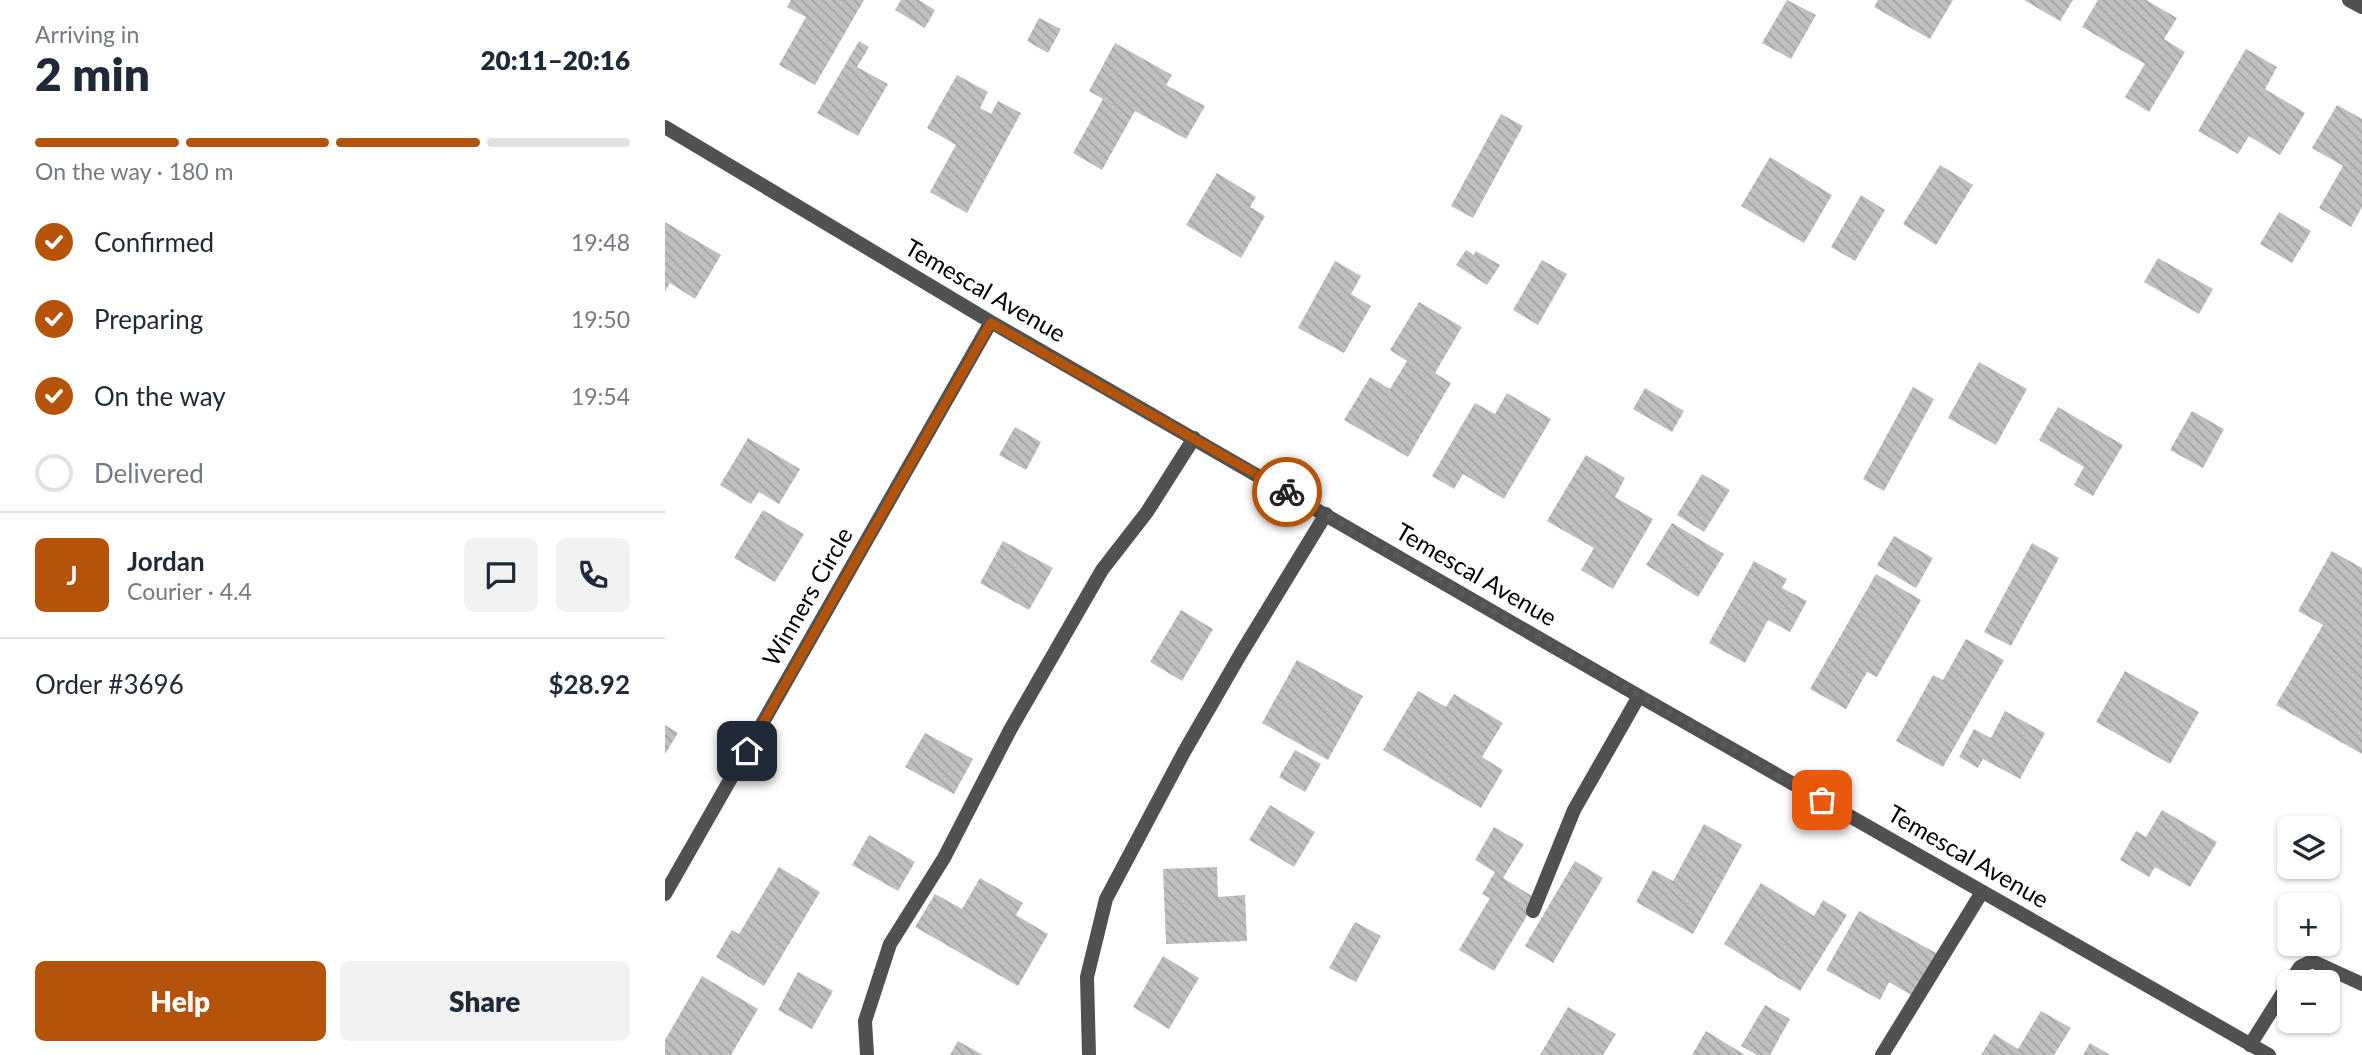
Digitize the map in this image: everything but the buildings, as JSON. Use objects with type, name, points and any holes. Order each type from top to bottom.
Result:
[{"type":"street","points":[[2349,0],[2362,7]]},
{"type":"street","name":"Temescal Avenue","points":[[665,127],[991,323],[2269,1055]]},
{"type":"street","name":"Winners Circle","points":[[665,894],[991,323]]},
{"type":"street","points":[[867,1055],[865,1021],[890,944],[944,858],[1010,730],[1102,570],[1147,512],[1194,438]]},
{"type":"street","points":[[1089,1055],[1087,977],[1106,899],[1190,741],[1326,514]]},
{"type":"street","points":[[1533,911],[1574,810],[1639,696]]},
{"type":"street","points":[[1882,1055],[1982,892]]},
{"type":"street","points":[[2297,970],[2312,961],[2332,970]]},
{"type":"street","points":[[2340,974],[2362,984]]},
{"type":"street","points":[[2250,1045],[2277,1003]]},
{"type":"way so far","points":[[1287,492],[1822,800]]},
{"type":"route","points":[[747,751],[991,323],[1287,492]]}]
